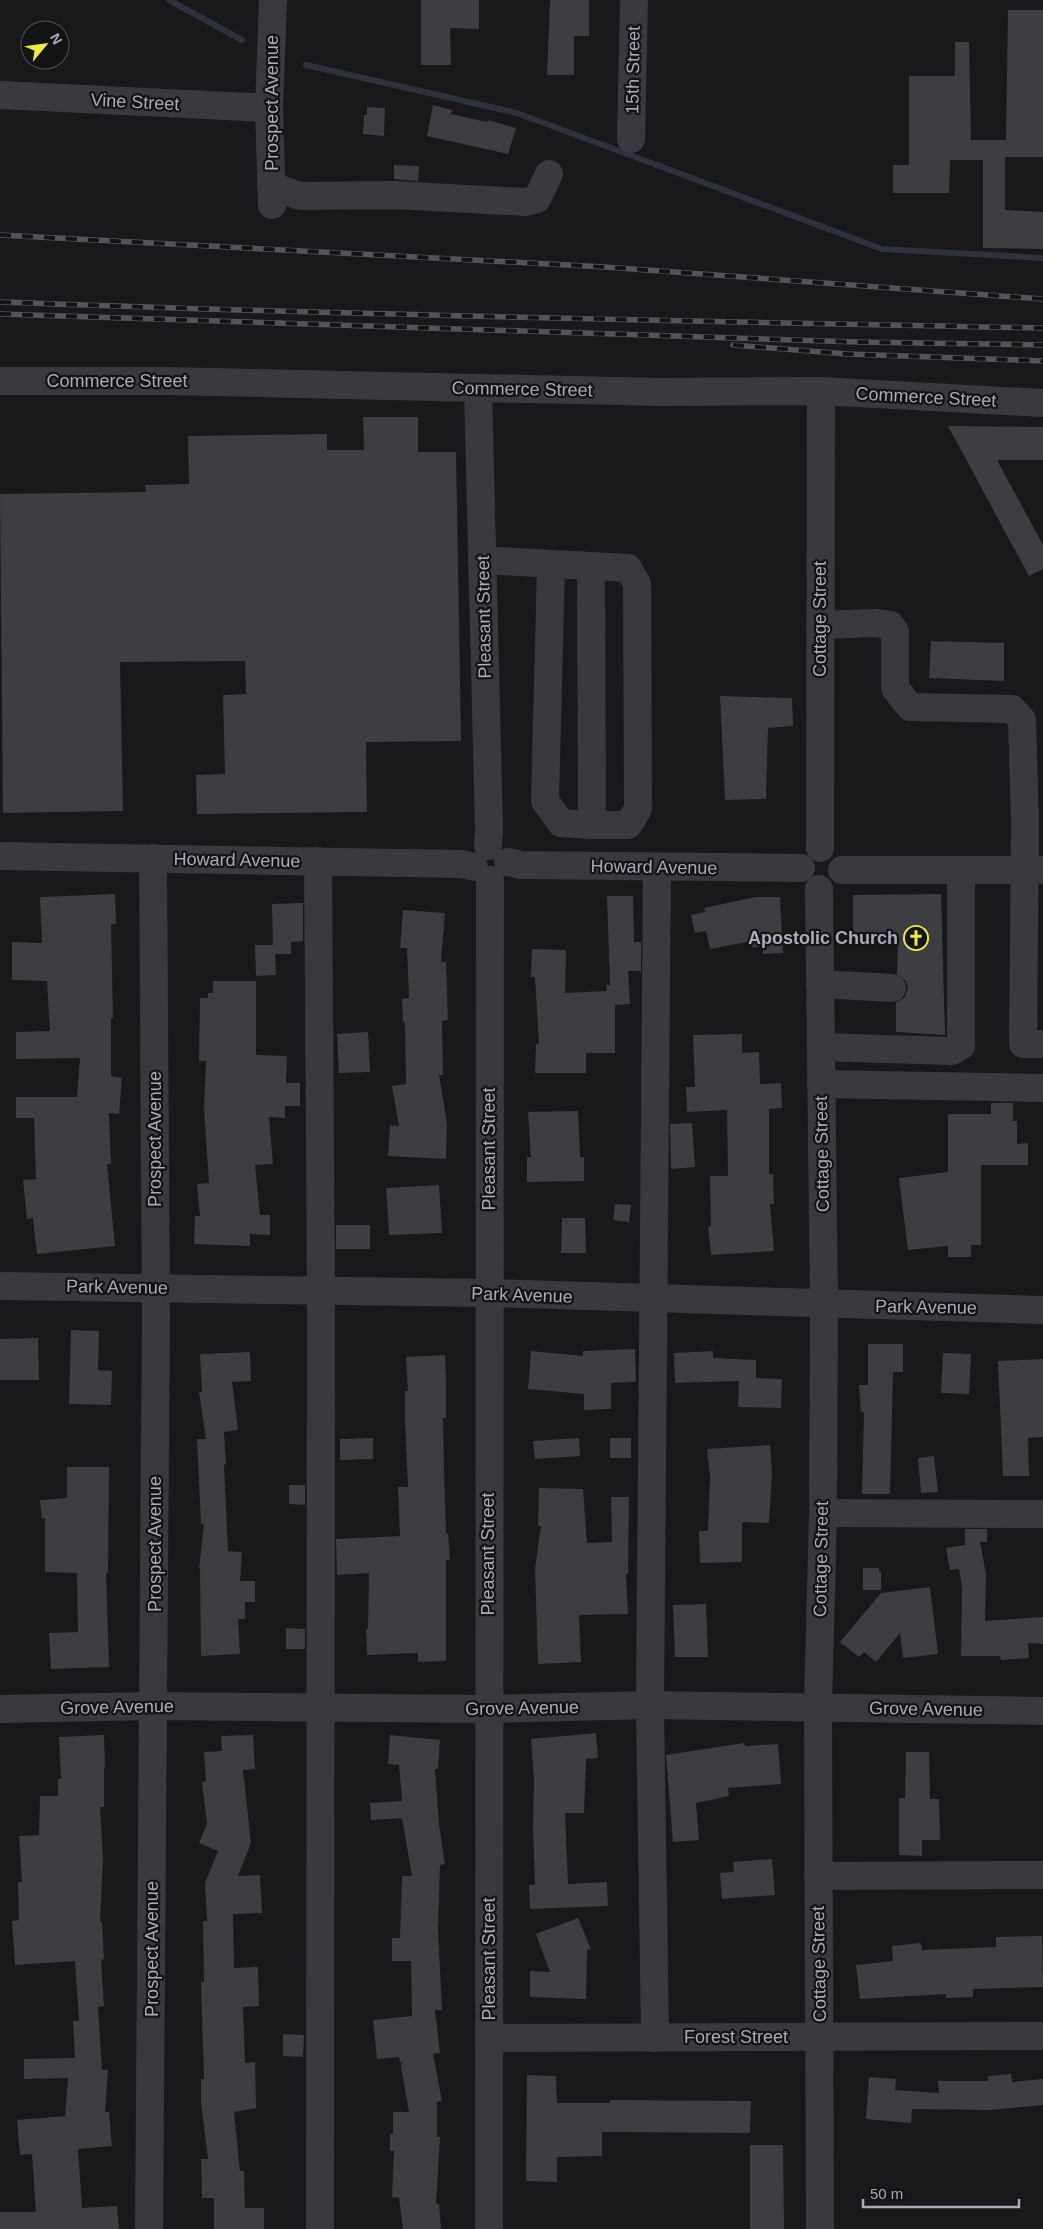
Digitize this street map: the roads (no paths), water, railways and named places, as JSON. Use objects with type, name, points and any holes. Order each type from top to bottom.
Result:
[{"type":"street","name":"Prospect Avenue","points":[[273,0],[269,108],[272,196],[394,195],[526,202],[537,199],[549,174]]},
{"type":"street","name":"15th Street","points":[[631,139],[634,0]]},
{"type":"street","name":"Vine Street","points":[[0,95],[269,108]]},
{"type":"street","name":"Commerce Street","points":[[0,381],[168,380],[659,392],[821,391],[1043,403]]},
{"type":"street","name":"Pleasant Street","points":[[478,388],[490,829],[489,2229]]},
{"type":"street","name":"Cottage Street","points":[[820,848],[821,391]]},
{"type":"street","points":[[482,560],[551,565],[591,568],[628,568],[637,584],[638,809],[628,825],[561,823],[545,801],[551,565]]},
{"type":"street","points":[[591,568],[592,824]]},
{"type":"street","points":[[820,625],[890,625],[895,632],[895,688],[910,707],[1012,709],[1022,720],[1034,870],[1023,1044],[1043,1044]]},
{"type":"street","points":[[820,848],[833,852],[838,857],[842,870],[832,886],[819,889],[808,884],[803,879],[801,868],[803,859],[808,853],[820,848]]},
{"type":"street","name":"Howard Avenue","points":[[0,856],[801,868]]},
{"type":"street","name":"Prospect Avenue","points":[[149,2229],[156,1288],[154,858]]},
{"type":"street","points":[[318,861],[321,1290],[320,2229]]},
{"type":"street","points":[[655,2038],[650,1705],[657,867]]},
{"type":"street","points":[[842,870],[1034,870]]},
{"type":"street","points":[[821,1047],[952,1051],[961,1046],[961,870]]},
{"type":"street","name":"Cottage Street","points":[[819,889],[824,1304],[823,1513],[818,1707],[820,2229]]},
{"type":"street","points":[[820,984],[892,988]]},
{"type":"street","points":[[821,1084],[1043,1088]]},
{"type":"street","name":"Park Avenue","points":[[0,1286],[489,1293],[1043,1310]]},
{"type":"street","points":[[823,1513],[1043,1514]]},
{"type":"street","name":"Grove Avenue","points":[[0,1709],[154,1706],[488,1709],[650,1705],[1043,1711]]},
{"type":"street","points":[[818,1876],[1043,1875]]},
{"type":"street","name":"Forest Street","points":[[489,2038],[1043,2036]]},
{"type":"waterway","points":[[169,0],[242,40]]},
{"type":"waterway","points":[[306,65],[517,113],[882,249],[1043,258]]},
{"type":"railway","points":[[0,235],[605,267],[1043,299]]},
{"type":"railway","points":[[0,302],[391,314],[1043,328]]},
{"type":"railway","points":[[0,314],[857,342],[1043,345]]},
{"type":"railway","points":[[733,345],[847,354],[1043,361]]},
{"type":"place","name":"Apostolic Church","points":[[916,938]]}]
